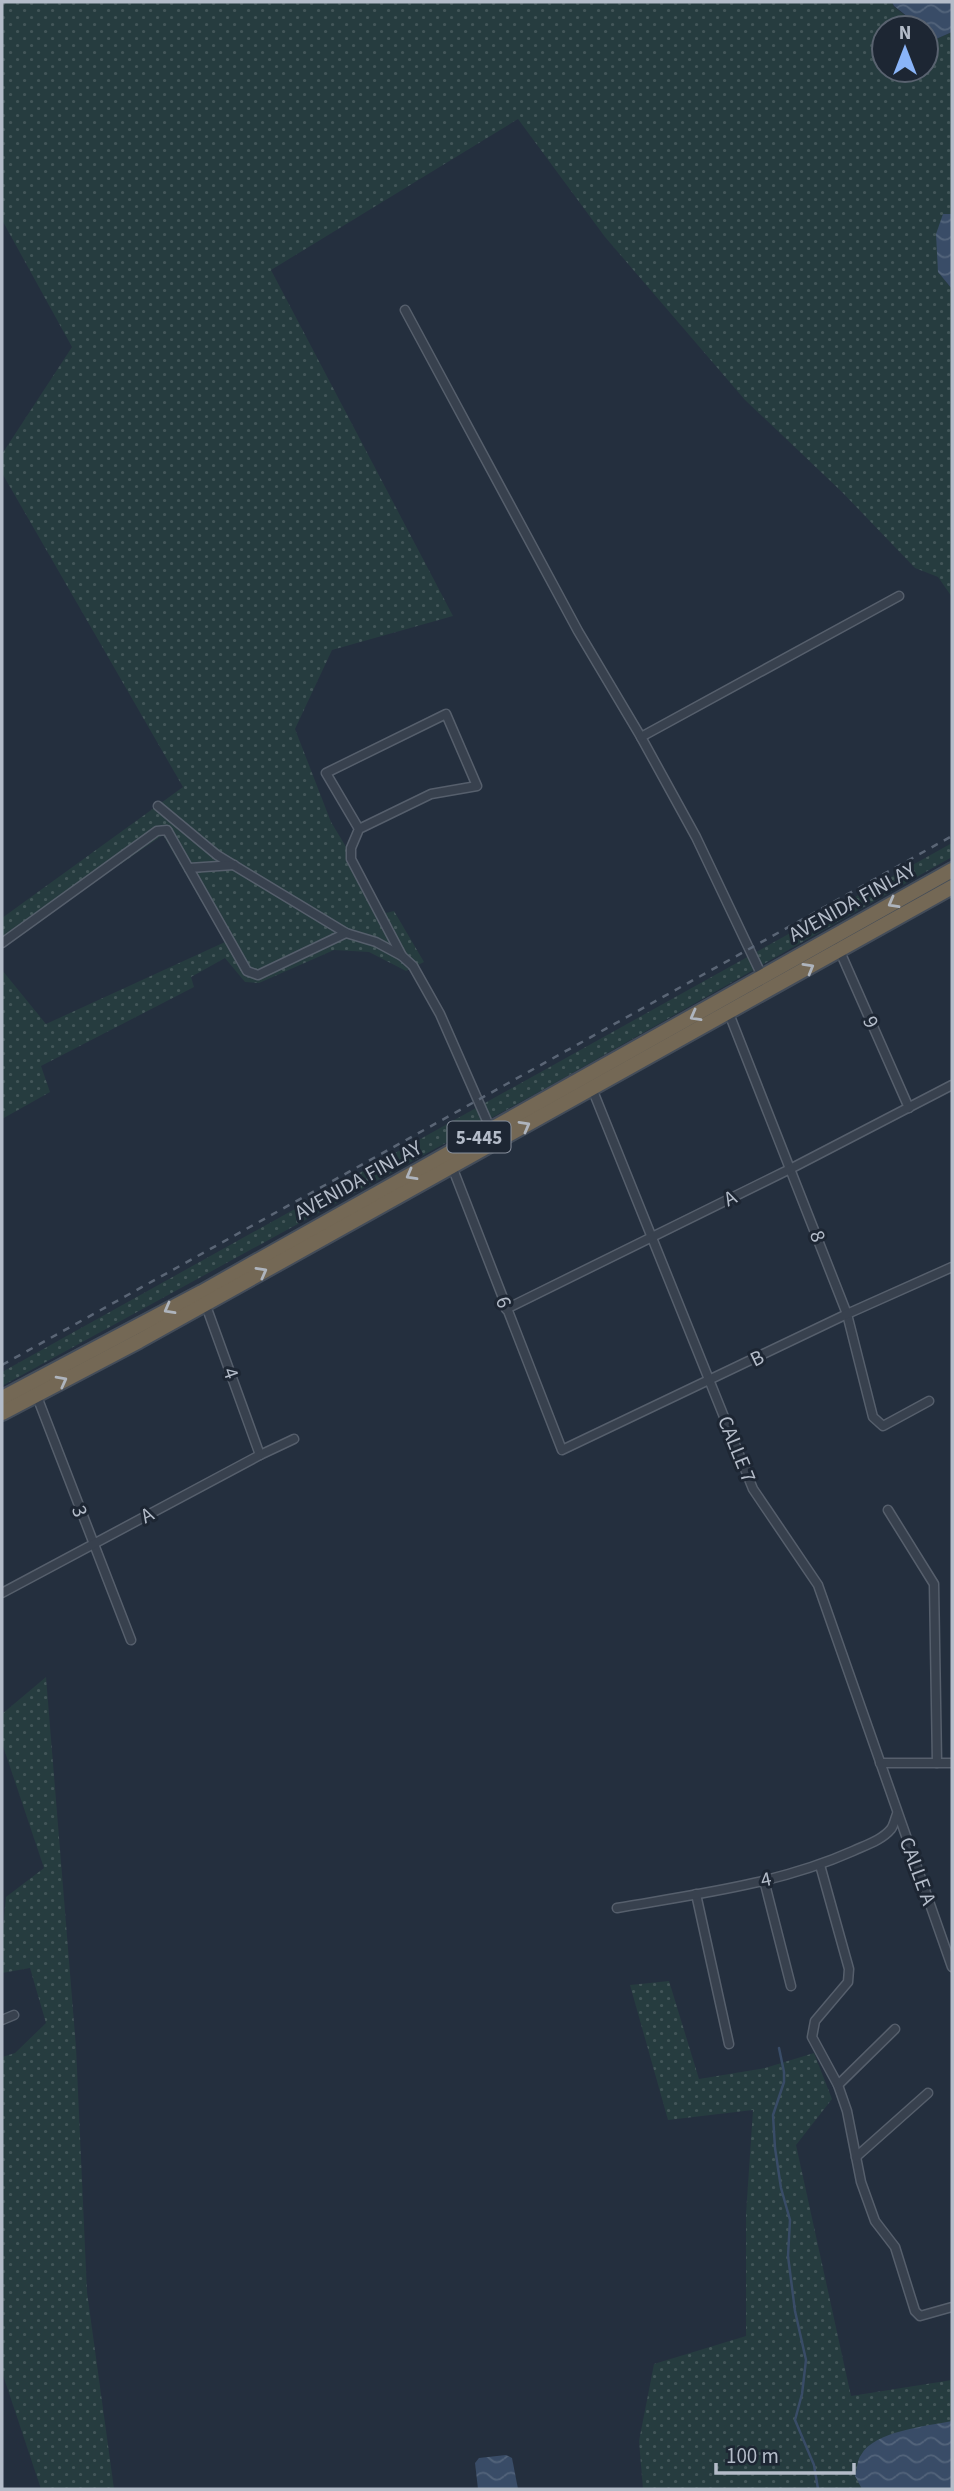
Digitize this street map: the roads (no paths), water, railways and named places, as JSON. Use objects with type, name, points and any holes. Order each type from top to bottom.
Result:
[{"type":"highway","name":"AVENIDA FINLAY","points":[[766,984],[833,936],[952,870]]},
{"type":"highway","name":"AVENIDA FINLAY","points":[[2,1413],[34,1388],[204,1298],[766,984],[839,950],[952,887]]},
{"type":"highway","name":"AVENIDA FINLAY","points":[[2,1398],[34,1388]]},
{"type":"street","points":[[405,310],[578,631],[641,737],[696,838],[766,984]]},
{"type":"street","points":[[641,737],[899,596]]},
{"type":"street","points":[[359,829],[326,773],[446,713],[477,786],[432,794],[359,829],[351,848],[351,859],[402,956]]},
{"type":"street","points":[[158,806],[217,855],[345,933],[376,942],[402,956],[412,966],[440,1014],[494,1136]]},
{"type":"street","points":[[2,943],[157,831],[167,830],[247,971],[258,975],[345,933]]},
{"type":"street","points":[[189,868],[234,865]]},
{"type":"street","name":"9","points":[[833,936],[909,1108]]},
{"type":"street","name":"8","points":[[726,1006],[792,1168],[847,1314],[873,1417],[883,1426],[929,1401]]},
{"type":"street","name":"CALLE 7","points":[[589,1083],[753,1489],[818,1585],[897,1814]]},
{"type":"street","name":"A","points":[[506,1309],[792,1168],[952,1085]]},
{"type":"street","name":"6","points":[[450,1161],[562,1450]]},
{"type":"street","name":"B","points":[[562,1450],[952,1267]]},
{"type":"street","name":"4","points":[[204,1298],[260,1455]]},
{"type":"street","name":"3","points":[[34,1388],[131,1640]]},
{"type":"street","name":"A","points":[[2,1593],[294,1439]]},
{"type":"street","points":[[888,1510],[934,1584],[937,1763]]},
{"type":"street","points":[[880,1763],[952,1763]]},
{"type":"street","name":"4","points":[[617,1908],[764,1880],[820,1866],[879,1839],[891,1828],[897,1814]]},
{"type":"street","name":"CALLE A","points":[[897,1814],[952,1965]]},
{"type":"street","points":[[820,1866],[849,1969],[848,1982],[816,2021],[812,2037],[838,2085],[847,2111],[861,2182],[875,2221],[895,2247],[915,2311],[920,2316],[925,2316],[952,2307]]},
{"type":"street","points":[[764,1880],[791,1986]]},
{"type":"street","points":[[696,1894],[729,2044]]},
{"type":"street","points":[[2,2020],[14,2015]]},
{"type":"street","points":[[838,2085],[895,2029]]},
{"type":"street","points":[[856,2157],[928,2093]]},
{"type":"water","points":[[892,2],[952,2],[952,32],[940,37],[940,14],[904,14]]},
{"type":"water","points":[[943,214],[952,214],[952,289],[938,272],[936,234]]},
{"type":"water","points":[[952,2421],[952,2489],[862,2489],[855,2476],[860,2457],[877,2440],[902,2431]]},
{"type":"water","points":[[506,2455],[512,2458],[518,2489],[478,2489],[475,2463],[479,2458]]},
{"type":"waterway","points":[[779,2048],[784,2082],[773,2115],[775,2148],[781,2188],[790,2220],[788,2256],[795,2311],[806,2360],[802,2394],[795,2420],[814,2465],[818,2489]]},
{"type":"railway","points":[[2,1365],[952,836]]}]
